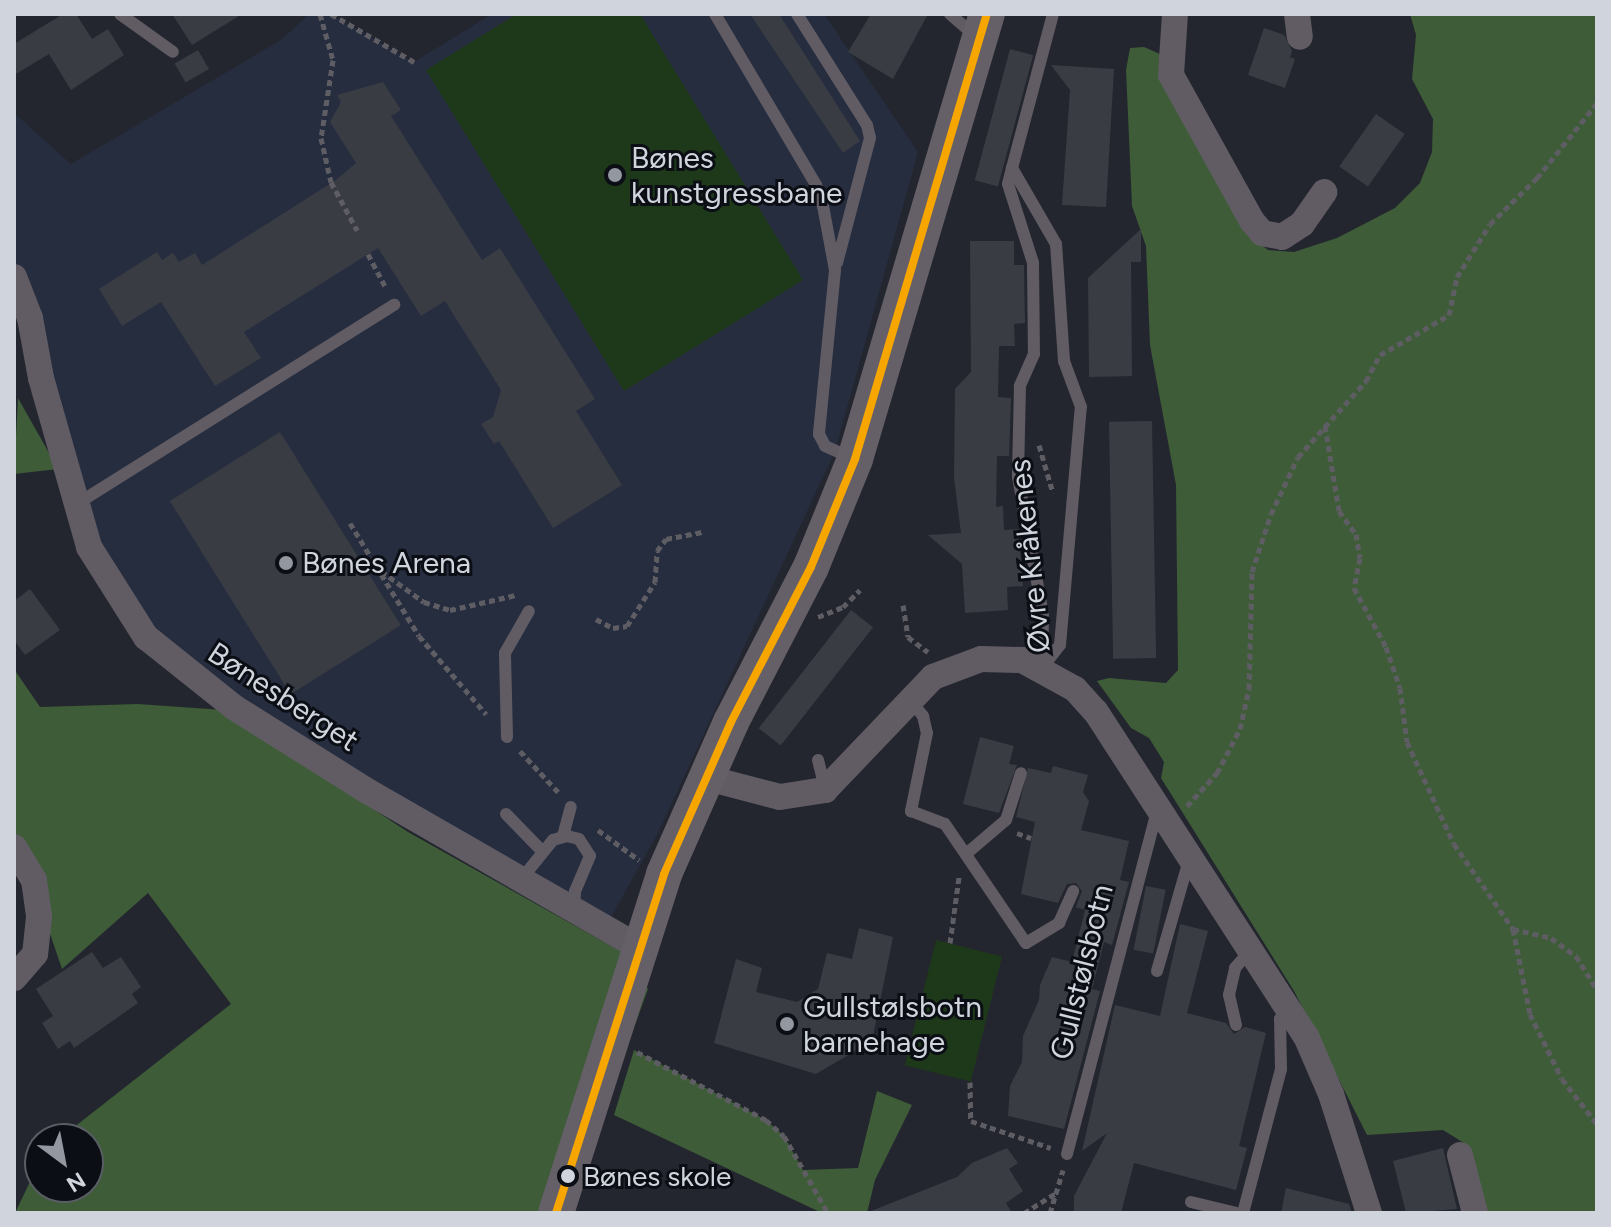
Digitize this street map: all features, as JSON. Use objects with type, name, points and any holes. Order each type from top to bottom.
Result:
[{"type":"main road","points":[[556,1213],[664,874],[707,778],[811,567],[855,459],[983,27]]},
{"type":"street","points":[[1175,14],[1171,75],[1252,221],[1262,233],[1282,237],[1302,224],[1324,192]]},
{"type":"street","name":"Bønesberget","points":[[14,277],[30,318],[75,505],[89,547],[122,605],[173,663],[235,708],[519,882],[640,948]]},
{"type":"street","points":[[707,778],[780,797],[825,790],[847,772],[909,698],[933,677],[981,659],[1003,657],[1042,668],[1075,689],[1096,712],[1290,1007],[1331,1094],[1369,1213]]},
{"type":"street","points":[[14,847],[34,880],[39,917],[35,954],[14,978]]},
{"type":"street","points":[[1460,1155],[1475,1213]]},
{"type":"lane","points":[[120,14],[173,52]]},
{"type":"lane","points":[[715,14],[816,185],[835,270]]},
{"type":"lane","points":[[797,14],[867,125],[870,138],[835,270],[819,434],[825,446],[855,459]]},
{"type":"lane","points":[[950,14],[983,27]]},
{"type":"lane","name":"Øvre Kråkenes","points":[[1042,668],[1043,615],[1018,477],[1020,386],[1034,354],[1033,263],[1008,184],[1053,14]]},
{"type":"lane","name":"Øvre Kråkenes","points":[[1012,168],[1048,224],[1058,254],[1064,361],[1081,407],[1080,453],[1069,512],[1060,645],[1042,668]]},
{"type":"lane","points":[[75,505],[394,305]]},
{"type":"lane","points":[[507,737],[505,653],[529,611]]},
{"type":"lane","name":"Gullstølsbotn","points":[[909,698],[923,716],[927,733],[909,806],[945,824],[1026,943],[1059,923],[1073,891]]},
{"type":"lane","points":[[818,760],[825,790]]},
{"type":"lane","points":[[966,854],[1006,820],[1021,773]]},
{"type":"lane","points":[[519,882],[542,851],[563,836],[571,807]]},
{"type":"lane","name":"Gullstølsbotn","points":[[1067,1154],[1162,813]]},
{"type":"lane","points":[[506,814],[542,851]]},
{"type":"lane","points":[[563,836],[579,839],[590,856],[572,905],[575,914]]},
{"type":"lane","points":[[1157,971],[1190,857]]},
{"type":"lane","points":[[1236,1025],[1229,995],[1235,968],[1252,948]]},
{"type":"lane","points":[[1243,1213],[1281,1069],[1280,1019],[1290,1007]]},
{"type":"lane","points":[[1191,1202],[1236,1213]]},
{"type":"path","points":[[320,14],[333,60],[321,138],[331,182],[357,230]]},
{"type":"path","points":[[331,14],[414,62]]},
{"type":"path","points":[[1162,813],[1217,773],[1240,729],[1249,689],[1252,572],[1271,514],[1298,457],[1366,381],[1380,355],[1449,315],[1457,277],[1490,224],[1537,178],[1597,103]]},
{"type":"path","points":[[368,254],[394,305]]},
{"type":"path","points":[[1325,426],[1339,511],[1356,534],[1360,558],[1354,588],[1391,661],[1407,742],[1454,844],[1513,929],[1530,1014],[1562,1079],[1597,1124]]},
{"type":"path","points":[[1037,436],[1054,497],[1069,512]]},
{"type":"path","points":[[596,619],[613,628],[627,626],[655,582],[657,551],[666,539],[703,532]]},
{"type":"path","points":[[377,568],[424,602],[450,610],[516,595]]},
{"type":"path","points":[[818,617],[843,607],[860,590]]},
{"type":"path","points":[[950,943],[953,897],[966,854]]},
{"type":"path","points":[[1513,929],[1551,938],[1576,956],[1597,989]]},
{"type":"path","points":[[634,1050],[766,1120],[784,1136],[828,1213]]},
{"type":"path","points":[[970,1082],[971,1121],[1067,1154],[1050,1213]]},
{"type":"path","points":[[1024,1213],[1057,1192]]},
{"type":"shaded area","points":[[309,14],[331,14],[414,62],[492,14],[824,14],[918,152],[835,451],[658,833],[604,930],[235,707],[115,593],[14,278],[14,113],[71,164],[281,40]]},
{"type":"green space","name":"Bønes kunstgressbane","points":[[517,14],[640,14],[803,280],[624,391],[426,70]]},
{"type":"green space","points":[[1410,14],[1597,14],[1597,1213],[1486,1213],[1464,1143],[1443,1130],[1367,1135],[1294,991],[1161,778],[1164,762],[1149,738],[1131,728],[1097,681],[1109,678],[1166,683],[1178,670],[1176,485],[1150,345],[1146,246],[1132,206],[1126,70],[1130,48],[1144,47],[1162,55],[1170,94],[1245,232],[1268,250],[1294,252],[1337,238],[1395,208],[1420,183],[1432,152],[1433,119],[1412,79],[1416,35]]},
{"type":"green space","points":[[18,398],[58,469],[14,474]]},
{"type":"green space","points":[[14,669],[40,707],[138,704],[223,710],[408,832],[620,951],[648,989],[567,1213],[15,1213],[24,1194],[24,1203],[104,1203],[104,1123],[79,1123],[231,1004],[148,893],[62,969],[20,845],[14,842]]},
{"type":"green space","points":[[936,940],[1002,956],[971,1082],[905,1065]]},
{"type":"green space","points":[[634,1050],[766,1120],[784,1136],[803,1170],[858,1168],[877,1091],[912,1105],[875,1180],[867,1213],[822,1213],[614,1115]]},
{"type":"building","points":[[63,14],[76,14],[92,39],[108,29],[124,55],[71,90],[49,54],[14,75],[14,44]]},
{"type":"building","points":[[172,14],[242,14],[192,45]]},
{"type":"building","points":[[750,14],[779,14],[860,141],[843,153]]},
{"type":"building","points":[[871,14],[928,14],[893,79],[848,52]]},
{"type":"building","points":[[1264,28],[1284,35],[1292,51],[1290,57],[1295,59],[1285,88],[1248,75]]},
{"type":"building","points":[[1010,49],[1033,55],[998,187],[975,180]]},
{"type":"building","points":[[198,50],[209,69],[186,83],[175,64]]},
{"type":"building","points":[[1051,65],[1114,69],[1106,207],[1062,205],[1070,90]]},
{"type":"building","points":[[383,82],[401,110],[391,116],[482,260],[500,248],[595,399],[576,411],[622,485],[553,528],[499,441],[494,444],[481,424],[493,417],[501,390],[445,301],[421,316],[378,248],[244,332],[261,358],[215,386],[161,302],[122,326],[99,289],[157,252],[162,260],[173,253],[179,262],[195,253],[202,265],[336,180],[356,163],[330,122],[341,102],[337,95]]},
{"type":"building","points":[[1376,114],[1405,134],[1368,187],[1339,166]]},
{"type":"building","points":[[1141,229],[1141,262],[1131,262],[1132,376],[1089,377],[1088,278]]},
{"type":"building","points":[[970,241],[1014,241],[1014,265],[1024,265],[1025,323],[1014,324],[1015,346],[999,346],[998,397],[1011,398],[1009,456],[997,456],[996,507],[1003,506],[1004,530],[1018,529],[1023,586],[1007,587],[1008,610],[965,613],[962,564],[928,535],[961,533],[954,478],[955,389],[971,372]]},
{"type":"building","points":[[1152,421],[1156,658],[1113,659],[1109,422]]},
{"type":"building","name":"Bønes Arena","points":[[280,432],[401,625],[291,694],[170,501]]},
{"type":"building","points":[[30,589],[60,630],[25,655],[14,640],[14,601]]},
{"type":"building","points":[[851,610],[873,627],[781,745],[759,728]]},
{"type":"building","points":[[980,737],[1014,746],[1009,764],[1017,765],[999,813],[963,804]]},
{"type":"building","points":[[1053,766],[1088,775],[1083,792],[1089,801],[1081,830],[1129,841],[1120,880],[1129,882],[1112,945],[1104,942],[1092,989],[1100,991],[1064,1129],[1008,1116],[1010,1086],[1022,1062],[1023,1036],[1039,1000],[1040,985],[1052,957],[1072,962],[1085,910],[1076,907],[1082,891],[1076,883],[1067,884],[1058,903],[1021,894],[1035,822],[1016,817],[1028,768],[1051,773]]},
{"type":"building","points":[[1146,886],[1166,890],[1153,954],[1134,950]]},
{"type":"building","points":[[1180,924],[1208,931],[1187,1013],[1226,1023],[1234,1034],[1245,1027],[1266,1033],[1239,1146],[1247,1148],[1236,1190],[1134,1163],[1121,1213],[1074,1213],[1074,1196],[1107,1133],[1082,1151],[1115,1005],[1160,1016]]},
{"type":"building","points":[[859,928],[893,937],[872,1041],[816,1074],[714,1043],[736,959],[762,968],[756,992],[797,1002],[818,989],[827,953],[852,959]]},
{"type":"building","points":[[92,952],[103,968],[121,957],[141,987],[132,994],[138,1003],[74,1048],[70,1041],[58,1049],[42,1023],[53,1016],[36,989]]},
{"type":"building","points":[[1007,1148],[1018,1163],[1009,1169],[1023,1191],[1006,1203],[1012,1213],[866,1213],[957,1177],[972,1163]]},
{"type":"building","points":[[1443,1148],[1457,1209],[1406,1213],[1393,1161]]},
{"type":"building","points":[[1286,1188],[1349,1204],[1352,1213],[1281,1213]]},
{"type":"transit line","points":[[556,1213],[664,874],[731,722],[811,567],[855,459],[987,14]]},
{"type":"place","name":"Bønes kunstgressbane","points":[[615,175]]},
{"type":"place","name":"Bønes Arena","points":[[286,563]]},
{"type":"place","name":"Gullstølsbotn barnehage","points":[[787,1024]]},
{"type":"place","name":"Bønes skole","points":[[568,1176]]}]
